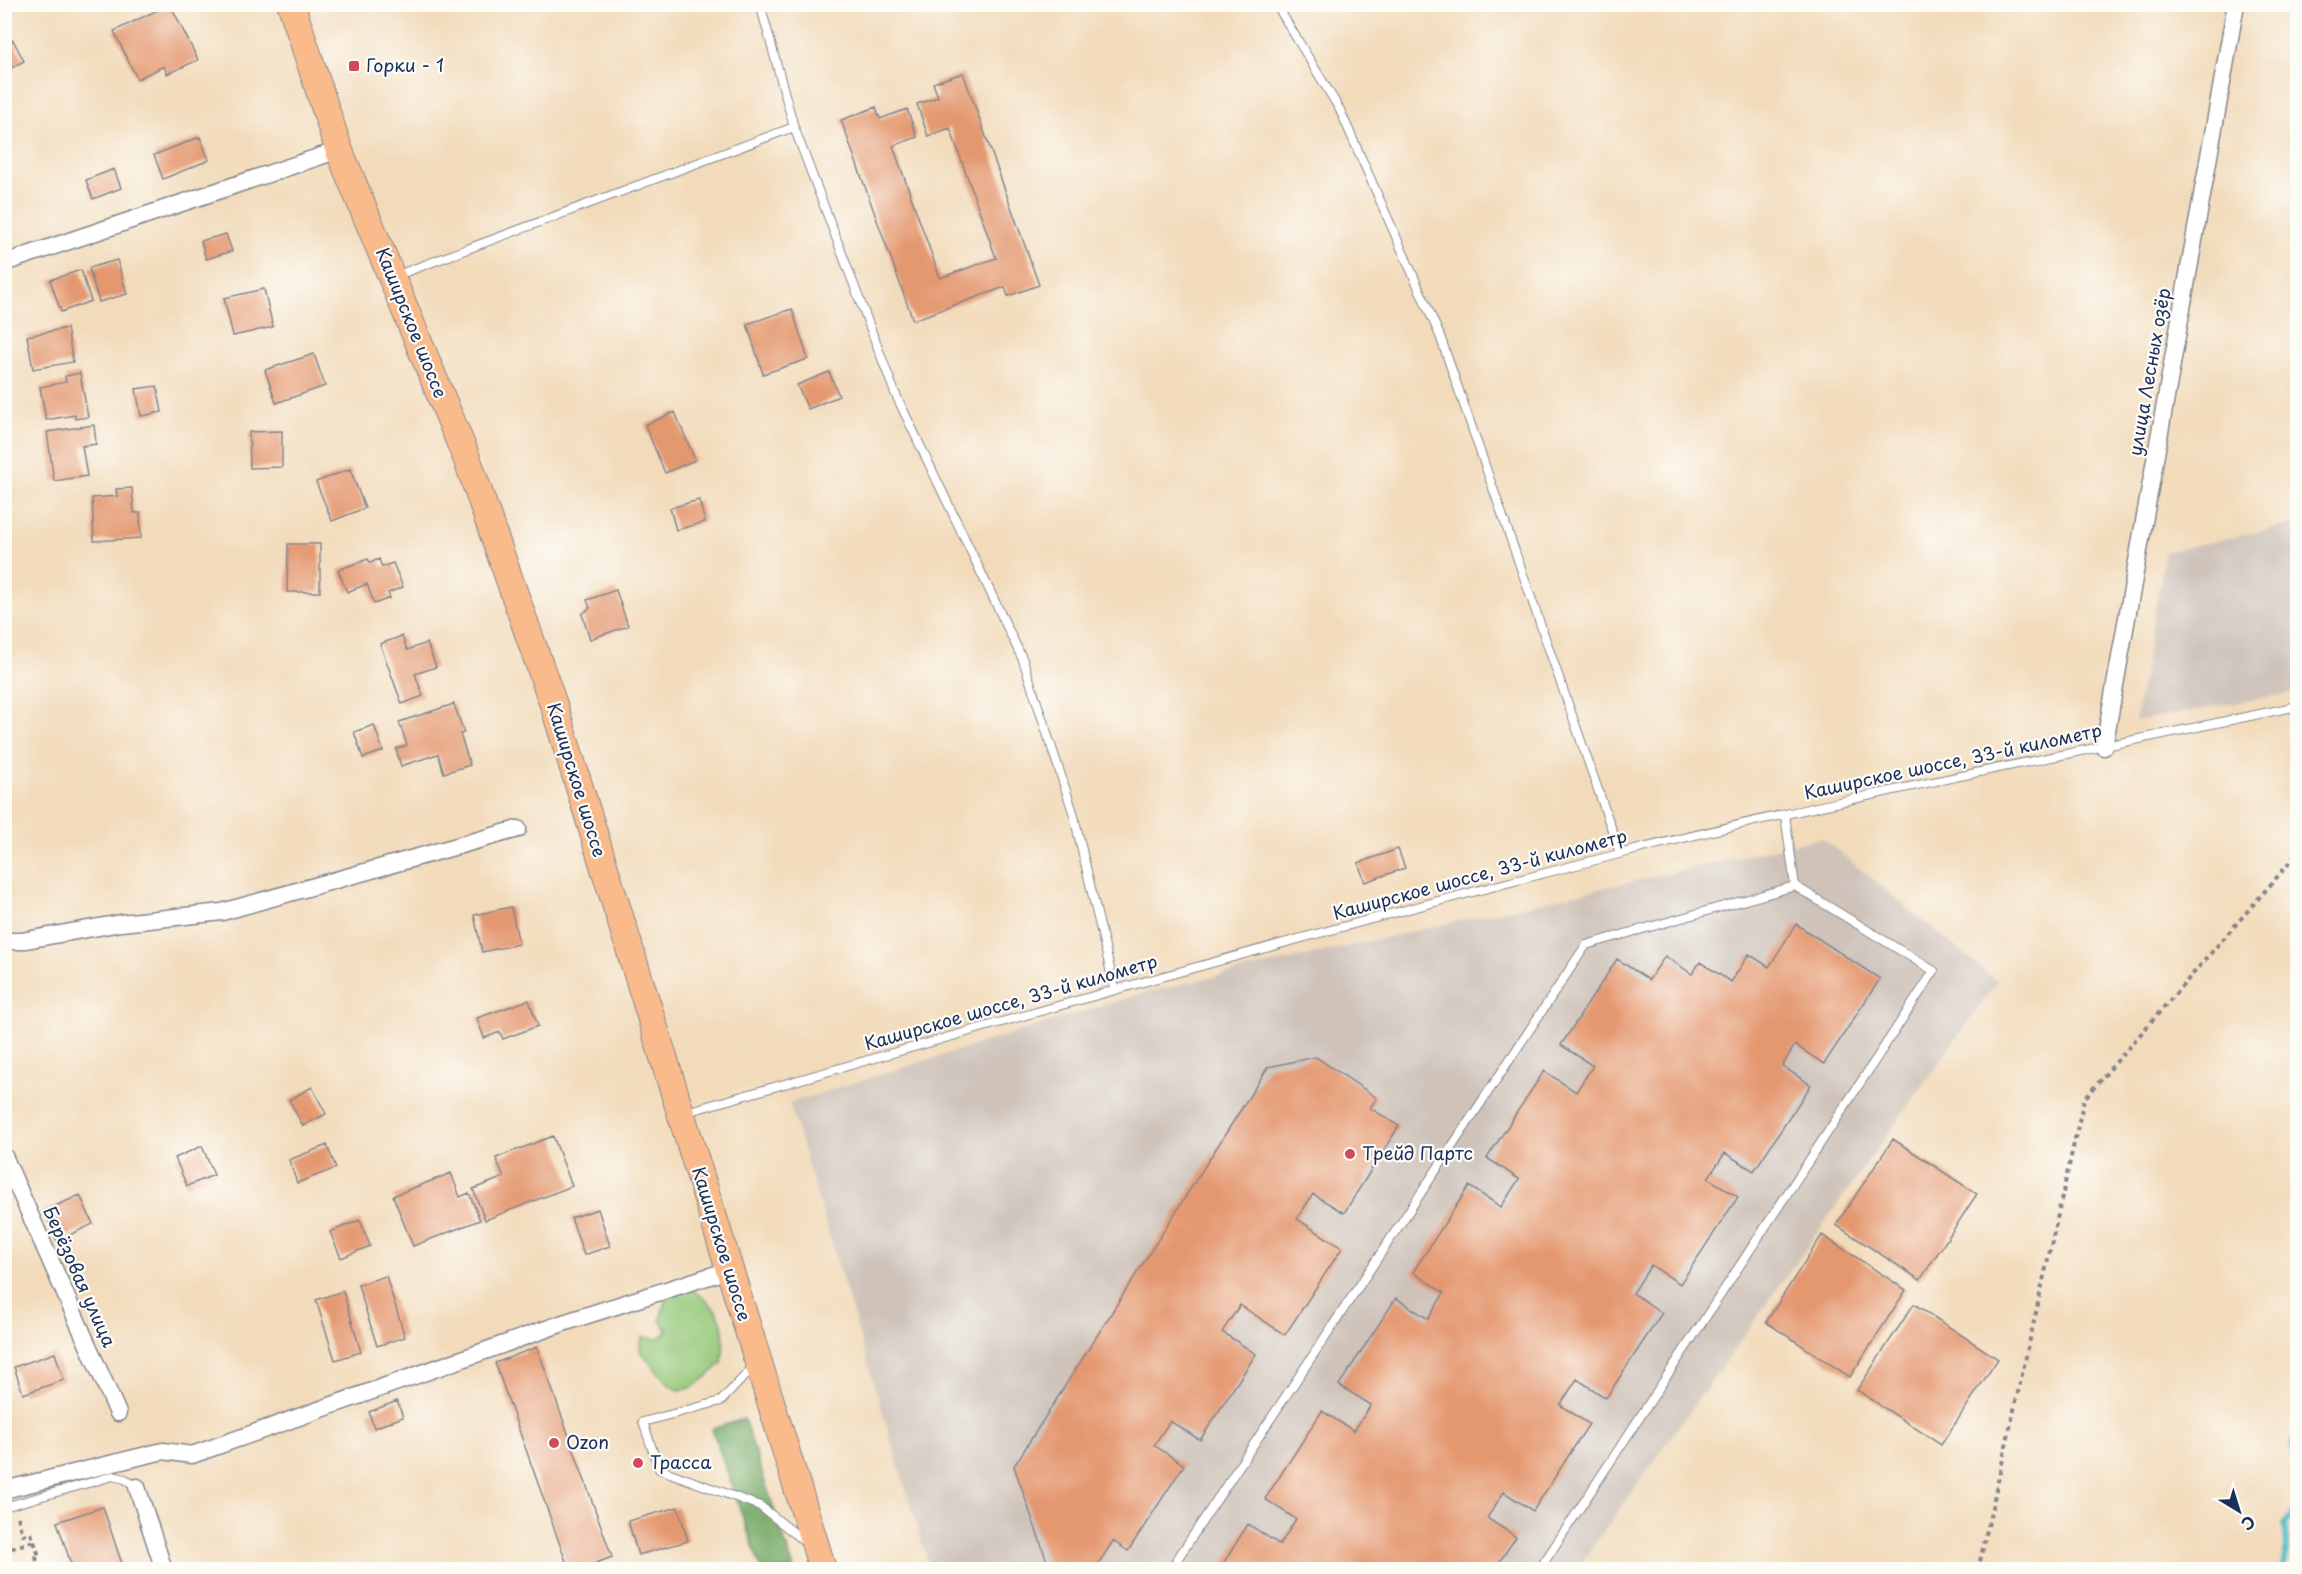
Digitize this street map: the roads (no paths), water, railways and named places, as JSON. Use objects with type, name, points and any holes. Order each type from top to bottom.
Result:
[{"type":"main road","name":"Каширское шоссе","points":[[291,4],[339,150],[467,459],[555,709],[821,1561]]},
{"type":"street","name":"улица Лесных озёр","points":[[2104,747],[2236,4]]},
{"type":"street","points":[[4,263],[339,150]]},
{"type":"street","points":[[4,941],[21,941],[121,923],[222,912],[518,829]]},
{"type":"street","name":"Берёзовая улица","points":[[4,1156],[118,1413]]},
{"type":"street","points":[[4,1490],[163,1451],[192,1455],[566,1322],[729,1270]]},
{"type":"street","points":[[137,1487],[165,1569]]},
{"type":"lane","points":[[760,4],[794,127],[895,393],[1023,660],[1073,812],[1115,990]]},
{"type":"lane","points":[[1276,4],[1340,110],[1440,336],[1620,853]]},
{"type":"lane","points":[[392,277],[794,127]]},
{"type":"lane","name":"Каширское шоссе, 33-й километр","points":[[680,1114],[1115,990],[1620,853],[1785,815],[2298,706]]},
{"type":"lane","points":[[1785,815],[1795,886]]},
{"type":"lane","points":[[1170,1569],[1586,945],[1795,886],[1934,971],[1539,1569]]},
{"type":"lane","points":[[758,1363],[721,1401],[643,1422],[659,1469],[760,1506],[821,1561]]},
{"type":"lane","points":[[9,1506],[113,1476],[125,1479],[137,1487]]},
{"type":"waterway","points":[[2298,1198],[2293,1209],[2298,1247]]},
{"type":"waterway","points":[[2298,1431],[2291,1444],[2298,1467]]},
{"type":"waterway","points":[[2282,1570],[2287,1546],[2284,1525],[2298,1507]]},
{"type":"place","name":"Горки - 1","points":[[354,66]]},
{"type":"place","name":"Трейд Партс","points":[[1350,1154]]},
{"type":"place","name":"Ozon","points":[[554,1443]]},
{"type":"place","name":"Трасса","points":[[638,1463]]}]
